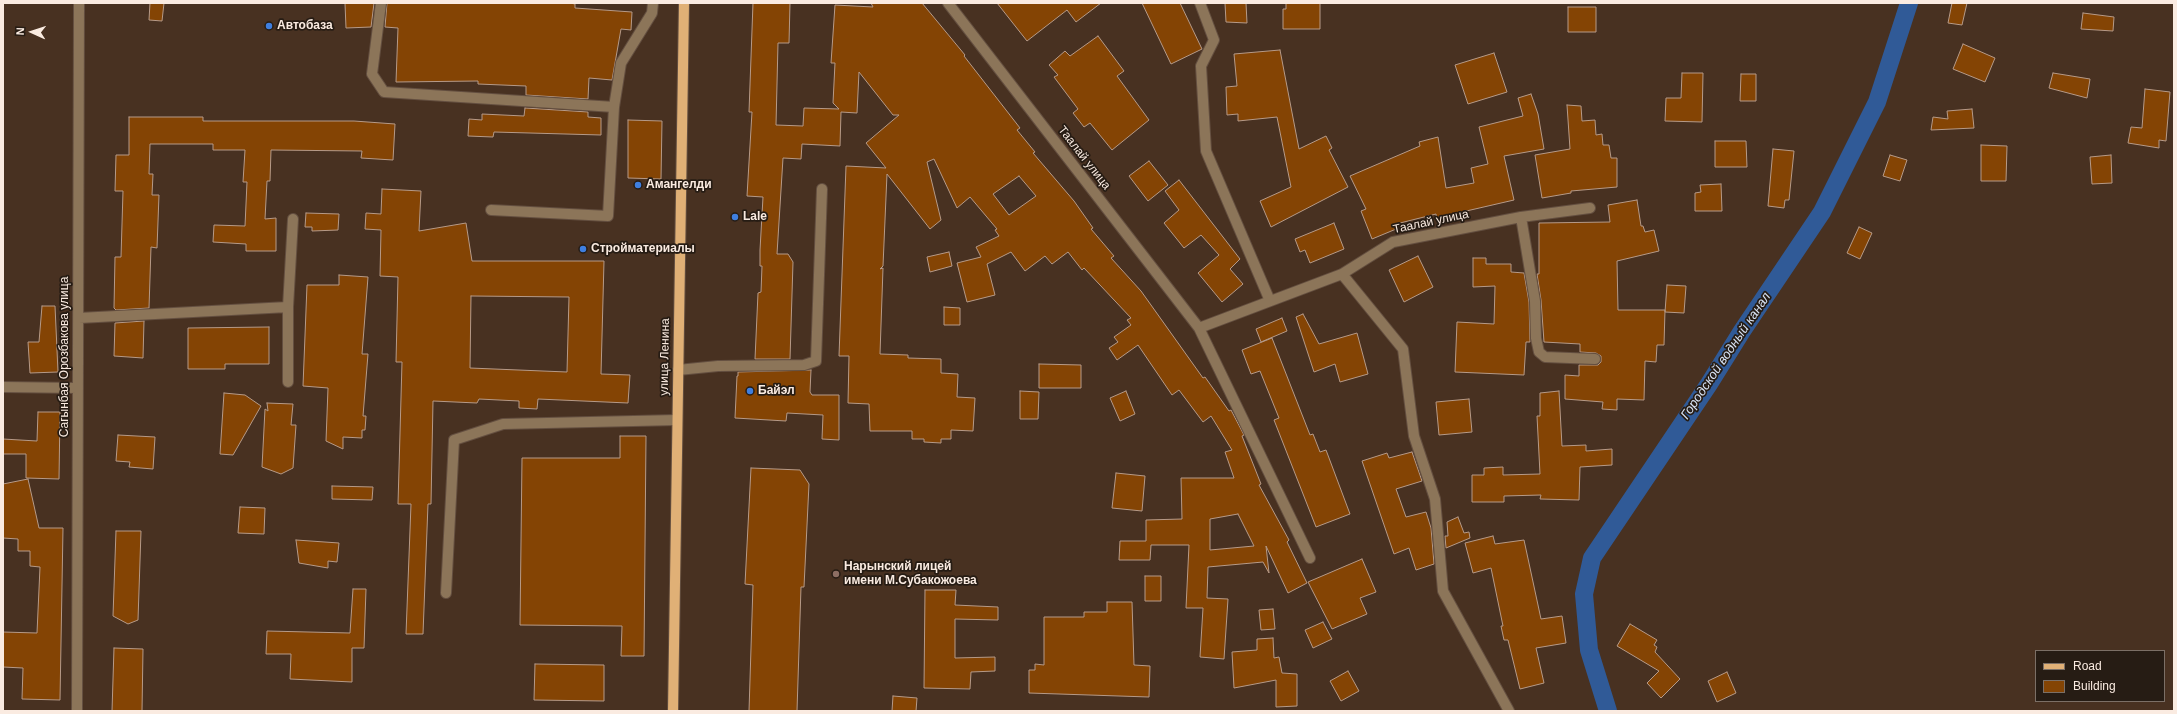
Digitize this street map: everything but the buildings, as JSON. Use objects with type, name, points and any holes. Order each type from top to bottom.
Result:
[{"type":"main road","name":"улица Ленина","points":[[673,711],[684,3]]},
{"type":"street","name":"Сагынбая Орозбакова улица","points":[[77,711],[79,3]]},
{"type":"street","points":[[381,3],[372,74],[384,92],[614,107]]},
{"type":"street","points":[[491,210],[608,216],[614,107],[621,63],[652,13],[653,3]]},
{"type":"street","name":"Таалай улица","points":[[948,3],[1199,328],[1310,558]]},
{"type":"street","points":[[1200,3],[1214,40],[1201,66],[1206,151],[1270,301]]},
{"type":"street","points":[[678,370],[718,366],[804,365],[816,361],[822,189]]},
{"type":"street","name":"Таалай улица","points":[[1199,328],[1342,274],[1393,242],[1521,217],[1590,208]]},
{"type":"street","points":[[1521,217],[1535,301],[1536,338],[1539,352],[1545,357],[1595,359]]},
{"type":"street","points":[[288,382],[288,307],[293,219]]},
{"type":"street","points":[[1342,274],[1403,349],[1414,436],[1435,499],[1443,591],[1509,711]]},
{"type":"street","points":[[79,318],[288,307]]},
{"type":"street","points":[[3,387],[78,388]]},
{"type":"street","points":[[446,593],[454,440],[503,424],[677,420]]},
{"type":"waterway","name":"Городской водный канал","points":[[1608,711],[1589,650],[1584,594],[1592,558],[1822,212],[1877,102],[1909,3]]},
{"type":"place","name":"Автобаза","points":[[269,26]]},
{"type":"place","name":"Амангелди","points":[[638,185]]},
{"type":"place","name":"Lale","points":[[735,217]]},
{"type":"place","name":"Стройматериалы","points":[[583,249]]},
{"type":"place","name":"Байэл","points":[[750,391]]},
{"type":"place","name":"Нарынский лицей имени М.Субакожоева","points":[[836,574]]}]
